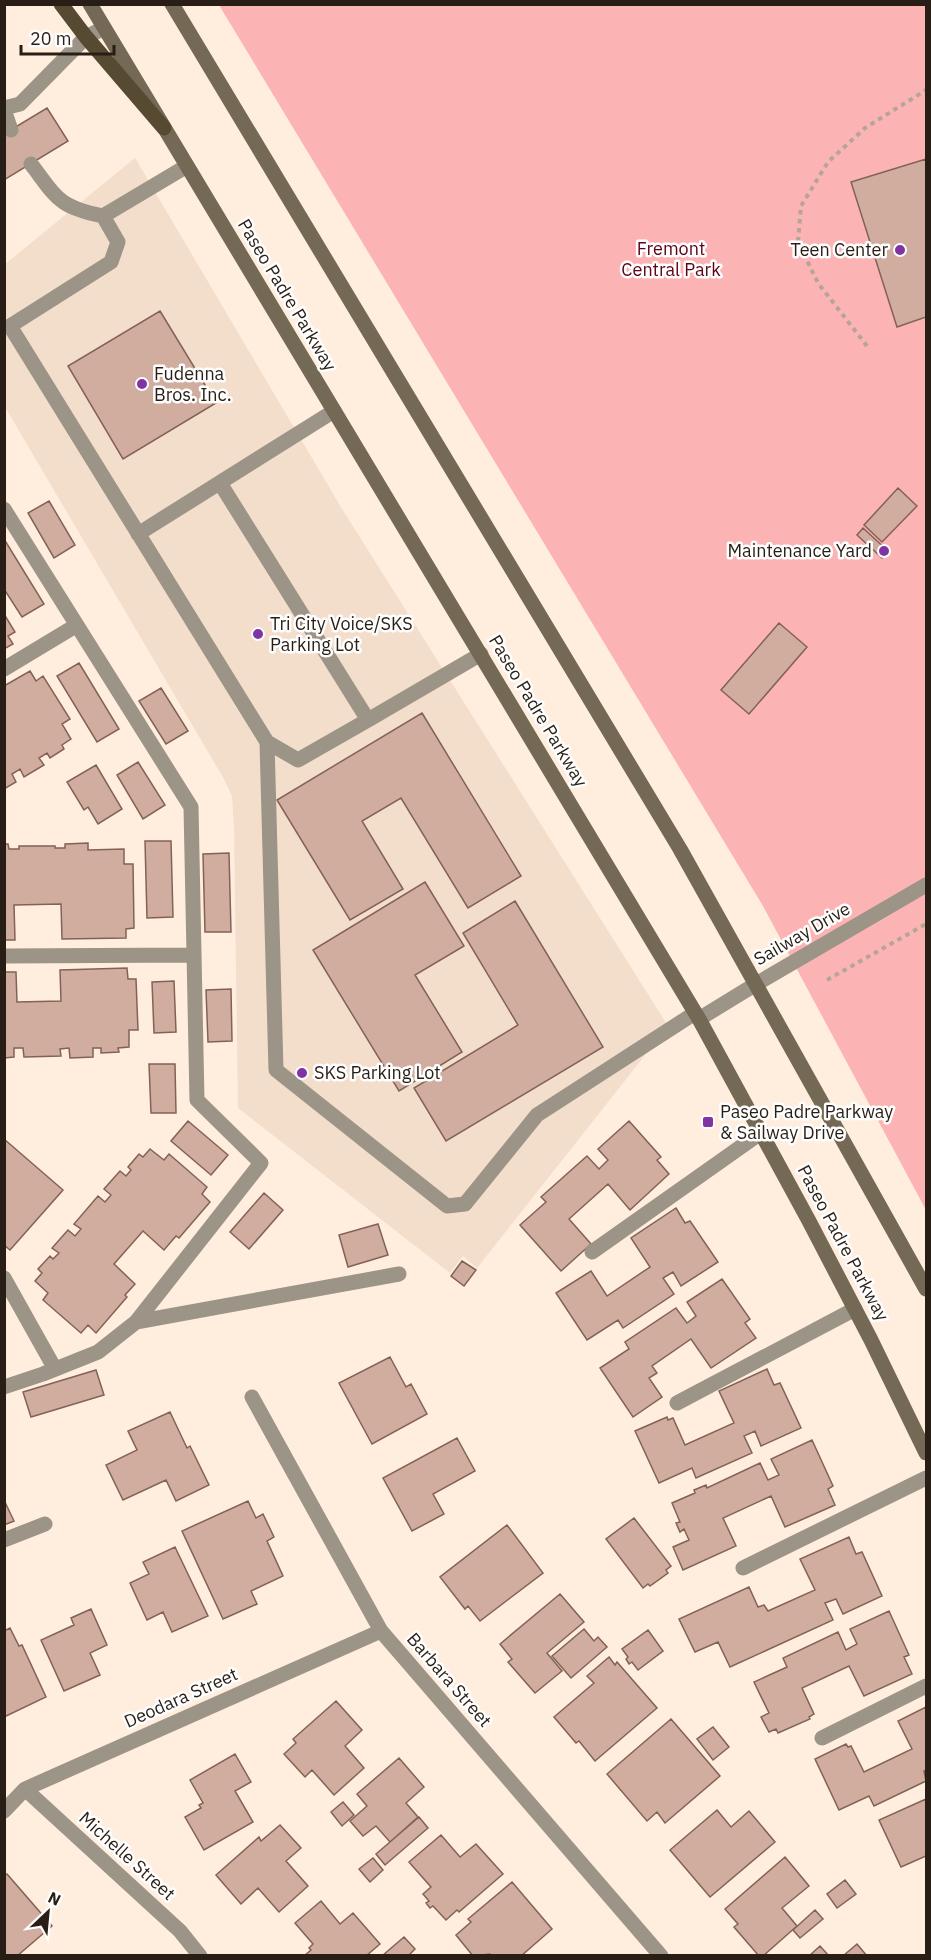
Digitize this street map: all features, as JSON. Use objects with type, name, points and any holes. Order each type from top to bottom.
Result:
[{"type":"main road","points":[[61,4],[86,37],[164,128]]},
{"type":"main road","name":"Paseo Padre Parkway","points":[[90,4],[697,1016],[762,1132],[927,1453]]},
{"type":"main road","points":[[172,4],[674,839],[927,1289]]},
{"type":"street","points":[[11,130],[4,109],[20,104],[86,37],[104,28]]},
{"type":"street","points":[[31,164],[59,201],[80,211],[103,216],[187,166]]},
{"type":"street","points":[[103,216],[118,242],[111,262],[10,326],[267,742],[298,760],[481,654]]},
{"type":"street","points":[[138,534],[334,411]]},
{"type":"street","points":[[220,483],[368,720]]},
{"type":"street","points":[[4,509],[191,807],[198,1100],[261,1163],[136,1322],[98,1352],[4,1387]]},
{"type":"street","points":[[4,669],[77,625]]},
{"type":"street","name":"Sailway Drive","points":[[267,742],[276,1070],[447,1206],[465,1204],[537,1115],[697,1016],[927,885]]},
{"type":"street","points":[[4,956],[194,955]]},
{"type":"street","points":[[592,1252],[762,1132]]},
{"type":"street","points":[[136,1322],[399,1274]]},
{"type":"street","points":[[4,1278],[55,1369]]},
{"type":"street","points":[[677,1403],[855,1309]]},
{"type":"street","name":"Barbara Street","points":[[252,1397],[381,1632],[661,1956]]},
{"type":"street","points":[[743,1568],[927,1478]]},
{"type":"street","points":[[4,1540],[45,1524]]},
{"type":"street","name":"Deodara Street","points":[[4,1811],[25,1789],[381,1632]]},
{"type":"street","points":[[822,1738],[927,1686]]},
{"type":"street","name":"Michelle Street","points":[[25,1789],[180,1931],[200,1956]]},
{"type":"path","points":[[867,346],[818,283],[798,242],[801,206],[828,162],[866,128],[927,90]]},
{"type":"path","points":[[827,980],[927,924]]},
{"type":"shaded area","points":[[135,158],[342,509],[668,1026],[477,1268],[463,1256],[450,1273],[238,1108],[232,796],[5,407],[4,265]]},
{"type":"green space","name":"Fremont Central Park","points":[[219,5],[926,5],[926,1210],[763,906]]},
{"type":"building","points":[[47,108],[68,141],[4,180],[4,134]]},
{"type":"building","name":"Teen Center","points":[[926,159],[926,317],[897,327],[851,182]]},
{"type":"building","name":"Fudenna Bros. Inc.","points":[[160,311],[216,403],[123,459],[68,366]]},
{"type":"building","points":[[898,488],[917,506],[882,542],[864,525]]},
{"type":"building","points":[[49,501],[75,545],[54,558],[28,513]]},
{"type":"building","points":[[863,528],[888,551],[882,558],[857,535]]},
{"type":"building","points":[[4,539],[44,604],[22,617],[4,589]]},
{"type":"building","points":[[4,614],[15,632],[8,636],[13,644],[4,649]]},
{"type":"building","points":[[779,623],[807,647],[749,714],[721,690]]},
{"type":"building","points":[[79,663],[119,729],[97,742],[57,676]]},
{"type":"building","points":[[30,671],[36,681],[43,676],[70,719],[62,724],[71,739],[62,745],[64,749],[50,758],[47,753],[39,758],[44,765],[24,777],[20,769],[12,774],[16,782],[4,789],[4,686]]},
{"type":"building","points":[[161,688],[188,731],[166,744],[139,701]]},
{"type":"building","points":[[422,713],[521,876],[468,908],[401,798],[362,821],[403,889],[350,920],[277,800]]},
{"type":"building","points":[[138,762],[165,805],[143,819],[117,775]]},
{"type":"building","points":[[96,765],[122,809],[98,824],[88,807],[84,810],[67,782]]},
{"type":"building","points":[[145,841],[171,841],[173,917],[147,918]]},
{"type":"building","points":[[88,843],[88,850],[124,849],[124,864],[133,864],[134,928],[126,929],[126,938],[62,939],[61,904],[14,905],[15,940],[4,940],[4,844],[8,844],[9,849],[19,849],[19,846],[65,848],[65,844]]},
{"type":"building","points":[[229,853],[231,932],[205,932],[203,854]]},
{"type":"building","points":[[425,882],[464,946],[415,975],[462,1052],[399,1091],[313,950]]},
{"type":"building","points":[[515,901],[603,1047],[446,1141],[414,1088],[518,1025],[463,933]]},
{"type":"building","points":[[127,968],[128,979],[136,979],[138,1030],[129,1030],[129,1047],[118,1048],[119,1052],[101,1053],[101,1048],[93,1048],[93,1057],[70,1058],[69,1048],[60,1049],[61,1056],[24,1057],[23,1048],[14,1048],[14,1057],[4,1058],[4,972],[16,972],[17,1002],[61,1001],[60,970]]},
{"type":"building","points":[[174,981],[176,1032],[154,1033],[152,982]]},
{"type":"building","points":[[231,989],[232,1041],[208,1042],[206,990]]},
{"type":"building","points":[[149,1064],[175,1064],[176,1113],[151,1113]]},
{"type":"building","points":[[188,1121],[228,1155],[211,1175],[171,1141]]},
{"type":"building","points":[[629,1121],[661,1157],[657,1160],[669,1174],[630,1210],[608,1184],[569,1219],[591,1244],[561,1271],[520,1225],[546,1202],[541,1197],[587,1156],[599,1169],[608,1160],[598,1149]]},
{"type":"building","points":[[4,1139],[63,1190],[10,1250],[4,1245]]},
{"type":"building","points":[[150,1149],[164,1160],[169,1154],[207,1187],[202,1194],[210,1202],[179,1238],[176,1236],[164,1250],[143,1231],[114,1264],[135,1284],[125,1295],[127,1297],[96,1333],[88,1325],[81,1333],[43,1300],[48,1293],[35,1281],[42,1273],[38,1269],[50,1256],[53,1259],[59,1253],[52,1248],[68,1230],[75,1236],[81,1229],[74,1224],[98,1196],[105,1202],[111,1195],[104,1189],[120,1171],[126,1176],[131,1170],[128,1167],[139,1154],[143,1157]]},
{"type":"building","points":[[264,1193],[283,1210],[249,1249],[230,1232]]},
{"type":"building","points":[[676,1208],[685,1223],[690,1221],[718,1262],[681,1286],[673,1272],[663,1278],[674,1294],[623,1328],[618,1320],[587,1340],[556,1293],[591,1271],[607,1296],[650,1267],[631,1238]]},
{"type":"building","points":[[378,1224],[388,1255],[348,1267],[339,1235]]},
{"type":"building","points":[[462,1261],[476,1270],[464,1286],[451,1276]]},
{"type":"building","points":[[722,1279],[750,1319],[745,1323],[756,1338],[711,1368],[691,1339],[652,1366],[657,1373],[649,1378],[662,1397],[633,1417],[600,1368],[629,1349],[625,1342],[676,1308],[687,1323],[696,1316],[687,1302]]},
{"type":"building","points":[[390,1357],[406,1387],[411,1384],[427,1414],[372,1444],[339,1383]]},
{"type":"building","points":[[767,1369],[774,1385],[780,1383],[801,1428],[761,1446],[755,1431],[744,1436],[752,1453],[696,1478],[692,1468],[659,1483],[635,1431],[667,1417],[668,1420],[673,1418],[685,1445],[734,1423],[719,1391]]},
{"type":"building","points":[[96,1370],[104,1395],[31,1417],[23,1392]]},
{"type":"building","points":[[170,1412],[187,1448],[190,1446],[209,1485],[176,1501],[166,1480],[123,1500],[106,1465],[137,1450],[128,1431]]},
{"type":"building","points":[[457,1438],[475,1471],[433,1494],[444,1514],[412,1531],[383,1478]]},
{"type":"building","points":[[812,1440],[833,1486],[828,1489],[835,1505],[785,1527],[771,1496],[723,1518],[736,1546],[683,1570],[673,1547],[689,1540],[684,1529],[680,1532],[676,1523],[680,1522],[672,1503],[695,1493],[694,1490],[706,1485],[707,1488],[760,1463],[768,1480],[779,1475],[771,1459]]},
{"type":"building","points":[[4,1500],[14,1521],[4,1525]]},
{"type":"building","points":[[248,1501],[256,1518],[263,1514],[274,1537],[267,1541],[283,1576],[251,1591],[257,1604],[223,1619],[182,1531]]},
{"type":"building","points":[[634,1518],[671,1566],[666,1570],[668,1573],[650,1586],[648,1584],[643,1588],[606,1539]]},
{"type":"building","points":[[507,1525],[543,1573],[480,1621],[468,1606],[465,1609],[440,1577]]},
{"type":"building","points":[[849,1537],[856,1554],[862,1552],[882,1596],[843,1614],[836,1599],[825,1603],[833,1620],[730,1667],[718,1642],[695,1652],[679,1619],[749,1587],[758,1607],[764,1605],[768,1611],[815,1590],[800,1559]]},
{"type":"building","points":[[175,1547],[208,1616],[172,1632],[163,1612],[147,1620],[130,1583],[149,1574],[143,1562]]},
{"type":"building","points":[[560,1594],[584,1622],[547,1653],[562,1671],[535,1693],[508,1662],[512,1659],[500,1644]]},
{"type":"building","points":[[91,1609],[107,1645],[90,1653],[100,1675],[64,1691],[41,1640],[74,1625],[71,1618]]},
{"type":"building","points":[[889,1611],[909,1655],[904,1657],[912,1674],[864,1696],[849,1666],[802,1688],[814,1714],[809,1717],[810,1719],[778,1733],[776,1729],[769,1732],[761,1717],[769,1713],[754,1682],[787,1667],[783,1658],[838,1632],[846,1650],[857,1644],[850,1629]]},
{"type":"building","points":[[10,1628],[19,1646],[22,1645],[46,1697],[4,1717],[4,1631]]},
{"type":"building","points":[[584,1629],[594,1641],[598,1637],[607,1647],[571,1678],[552,1656]]},
{"type":"building","points":[[648,1630],[663,1651],[638,1670],[632,1662],[629,1664],[626,1659],[628,1657],[622,1649]]},
{"type":"building","points":[[609,1657],[615,1665],[617,1662],[657,1708],[595,1761],[579,1741],[576,1743],[554,1717],[594,1683],[587,1676]]},
{"type":"building","points":[[336,1701],[362,1730],[345,1746],[364,1768],[334,1795],[312,1770],[305,1777],[284,1754],[296,1743],[293,1739]]},
{"type":"building","points":[[926,1707],[926,1770],[924,1771],[926,1781],[874,1806],[869,1796],[839,1810],[815,1759],[846,1744],[848,1747],[851,1746],[864,1772],[912,1749],[898,1721]]},
{"type":"building","points":[[671,1719],[720,1776],[665,1823],[657,1812],[647,1821],[607,1774]]},
{"type":"building","points":[[713,1727],[729,1747],[713,1760],[697,1739]]},
{"type":"building","points":[[235,1754],[251,1782],[235,1791],[253,1822],[204,1850],[185,1817],[201,1808],[199,1805],[203,1803],[190,1780]]},
{"type":"building","points":[[399,1758],[424,1787],[406,1803],[418,1817],[390,1842],[376,1826],[363,1836],[350,1821],[367,1806],[357,1794]]},
{"type":"building","points":[[926,1799],[926,1856],[901,1867],[879,1820]]},
{"type":"building","points":[[343,1802],[354,1815],[342,1826],[331,1812]]},
{"type":"building","points":[[717,1810],[731,1827],[749,1811],[775,1842],[710,1897],[670,1850]]},
{"type":"building","points":[[419,1817],[428,1828],[385,1865],[376,1854]]},
{"type":"building","points":[[280,1825],[301,1848],[286,1861],[308,1886],[279,1912],[258,1888],[241,1904],[216,1875],[259,1837],[261,1841]]},
{"type":"building","points":[[441,1835],[460,1857],[476,1844],[503,1874],[459,1912],[457,1910],[446,1920],[433,1906],[430,1908],[426,1903],[429,1901],[423,1894],[431,1887],[409,1862]]},
{"type":"building","points":[[785,1857],[809,1886],[782,1908],[797,1926],[763,1956],[759,1956],[734,1927],[738,1924],[725,1909]]},
{"type":"building","points":[[373,1858],[383,1870],[370,1882],[359,1869]]},
{"type":"building","points":[[7,1874],[52,1926],[17,1956],[4,1956],[4,1876]]},
{"type":"building","points":[[845,1880],[856,1894],[837,1908],[827,1894]]},
{"type":"building","points":[[512,1882],[552,1929],[521,1956],[491,1956],[490,1954],[473,1956],[456,1935],[471,1922],[468,1919]]},
{"type":"building","points":[[321,1901],[340,1924],[353,1913],[380,1944],[366,1956],[304,1956],[311,1950],[309,1948],[313,1944],[295,1923]]},
{"type":"building","points":[[815,1910],[823,1919],[800,1938],[793,1930]]},
{"type":"building","points":[[404,1937],[415,1949],[408,1956],[382,1956]]},
{"type":"building","points":[[857,1944],[867,1956],[843,1956]]},
{"type":"building","points":[[820,1946],[829,1956],[809,1956]]},
{"type":"place","name":"Teen Center","points":[[900,250]]},
{"type":"place","name":"Fudenna Bros. Inc.","points":[[142,384]]},
{"type":"place","name":"Maintenance Yard","points":[[884,551]]},
{"type":"place","name":"Tri City Voice/SKS Parking Lot","points":[[258,634]]},
{"type":"place","name":"SKS Parking Lot","points":[[302,1073]]},
{"type":"place","name":"Paseo Padre Parkway & Sailway Drive","points":[[708,1122]]}]
